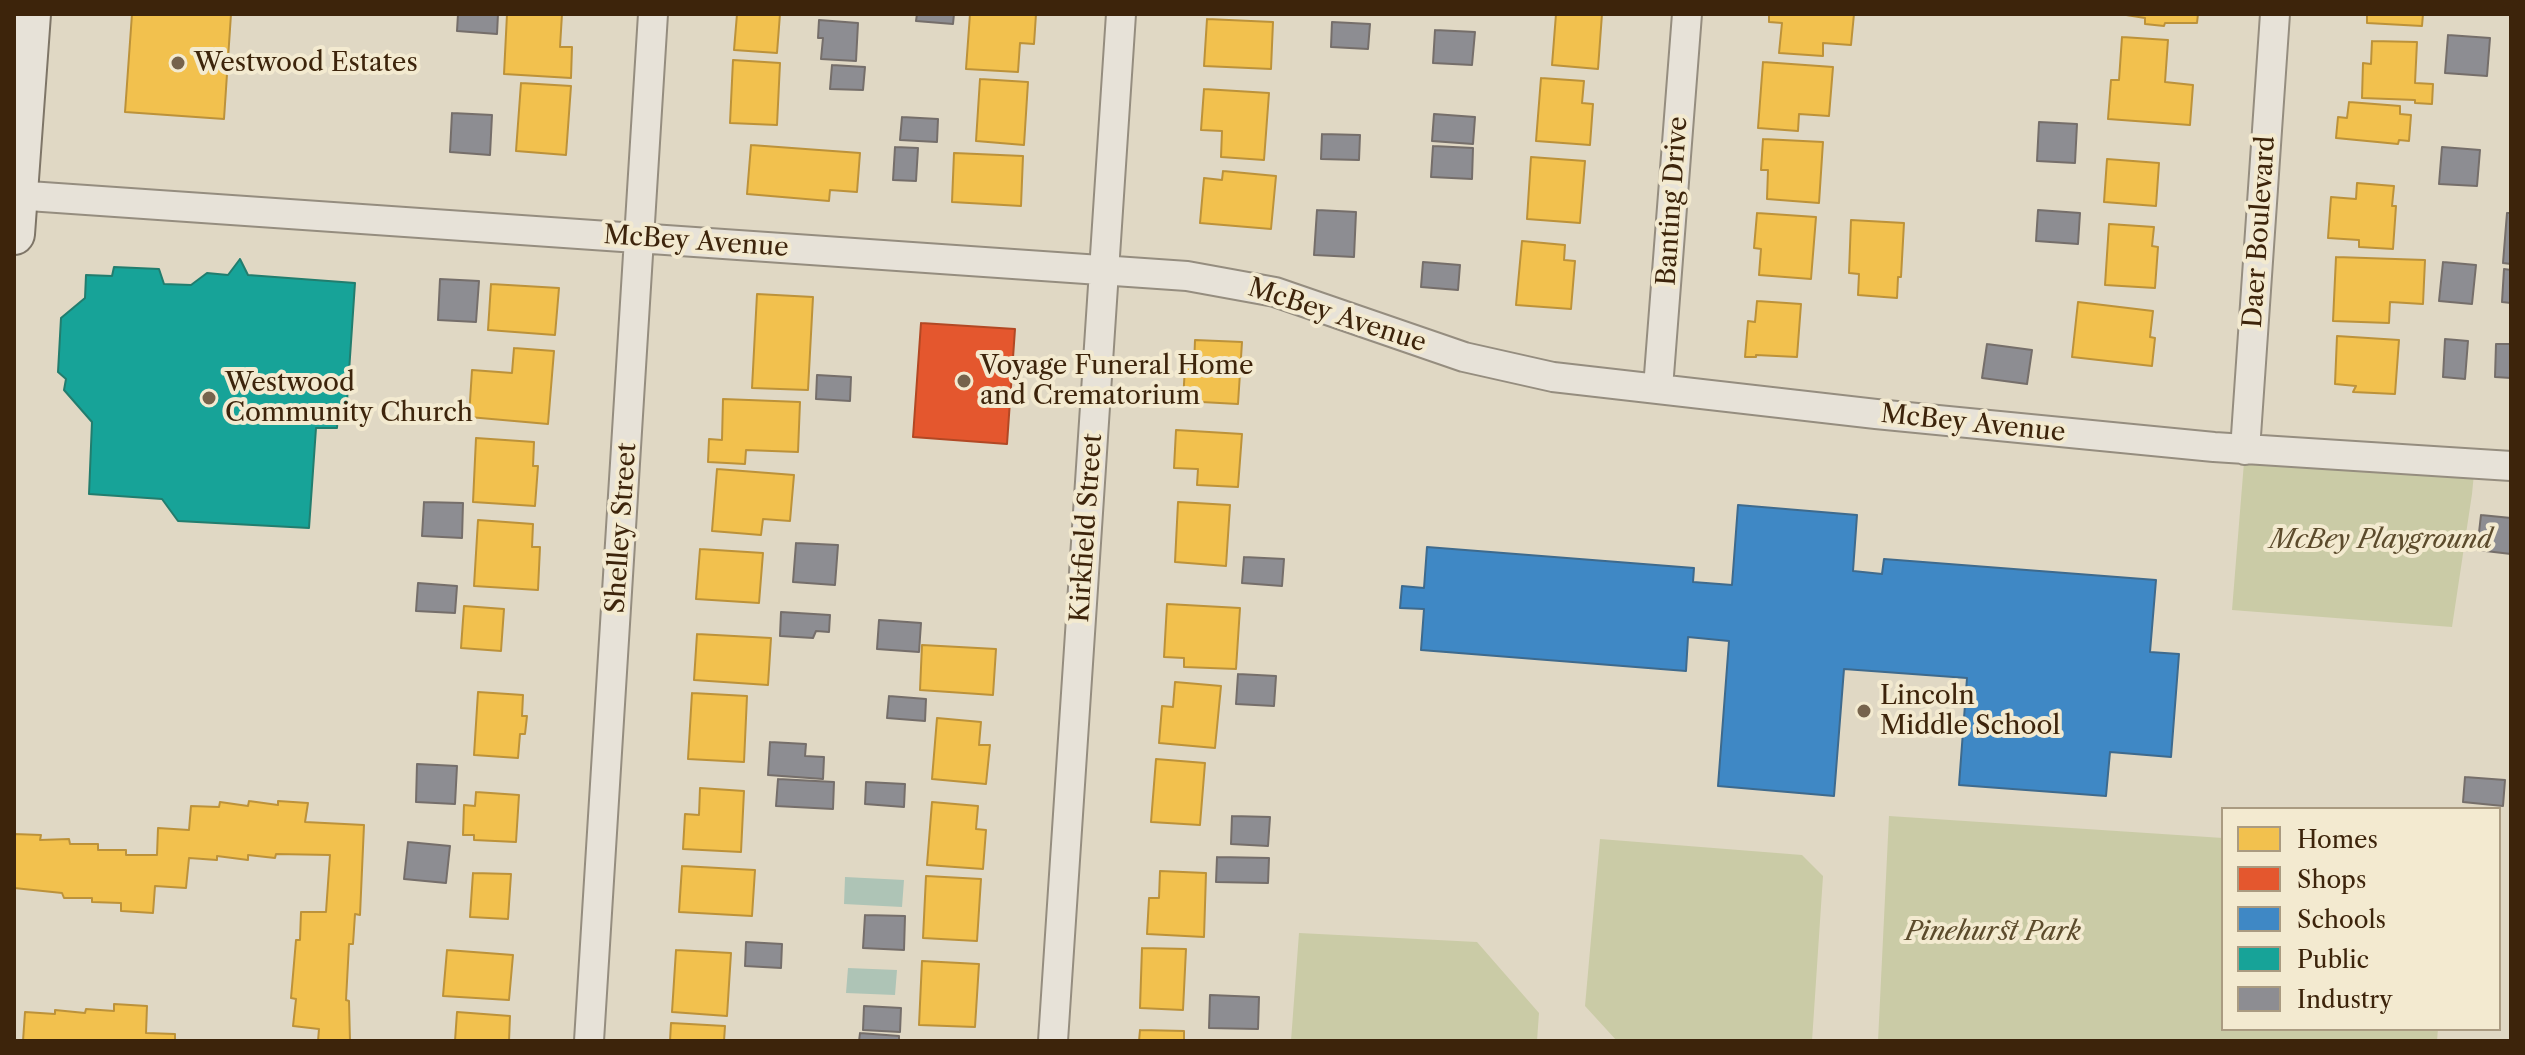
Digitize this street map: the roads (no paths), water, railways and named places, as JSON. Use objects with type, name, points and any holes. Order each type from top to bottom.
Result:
[{"type":"street","points":[[14,234],[30,14]]},
{"type":"street","name":"Shelley Street","points":[[589,1041],[653,14]]},
{"type":"street","name":"Kirkfield Street","points":[[1053,1041],[1121,14]]},
{"type":"street","name":"Banting Drive","points":[[1658,388],[1687,14]]},
{"type":"street","name":"Daer Boulevard","points":[[2245,450],[2275,14]]},
{"type":"street","name":"McBey Avenue","points":[[16,195],[1187,276],[1246,285],[1301,300],[1436,348],[1495,366],[1553,377],[1876,414],[2245,450],[2511,466]]},
{"type":"place","name":"Westwood Estates","points":[[178,63]]},
{"type":"place","name":"Voyage Funeral Home and Crematorium","points":[[964,381]]},
{"type":"place","name":"Westwood Community Church","points":[[209,398]]},
{"type":"place","name":"Lincoln Middle School","points":[[1864,711]]},
{"type":"park label","name":"McBey Playground","points":[[2381,540]]},
{"type":"park label","name":"Pinehurst Park","points":[[1993,932]]}]
